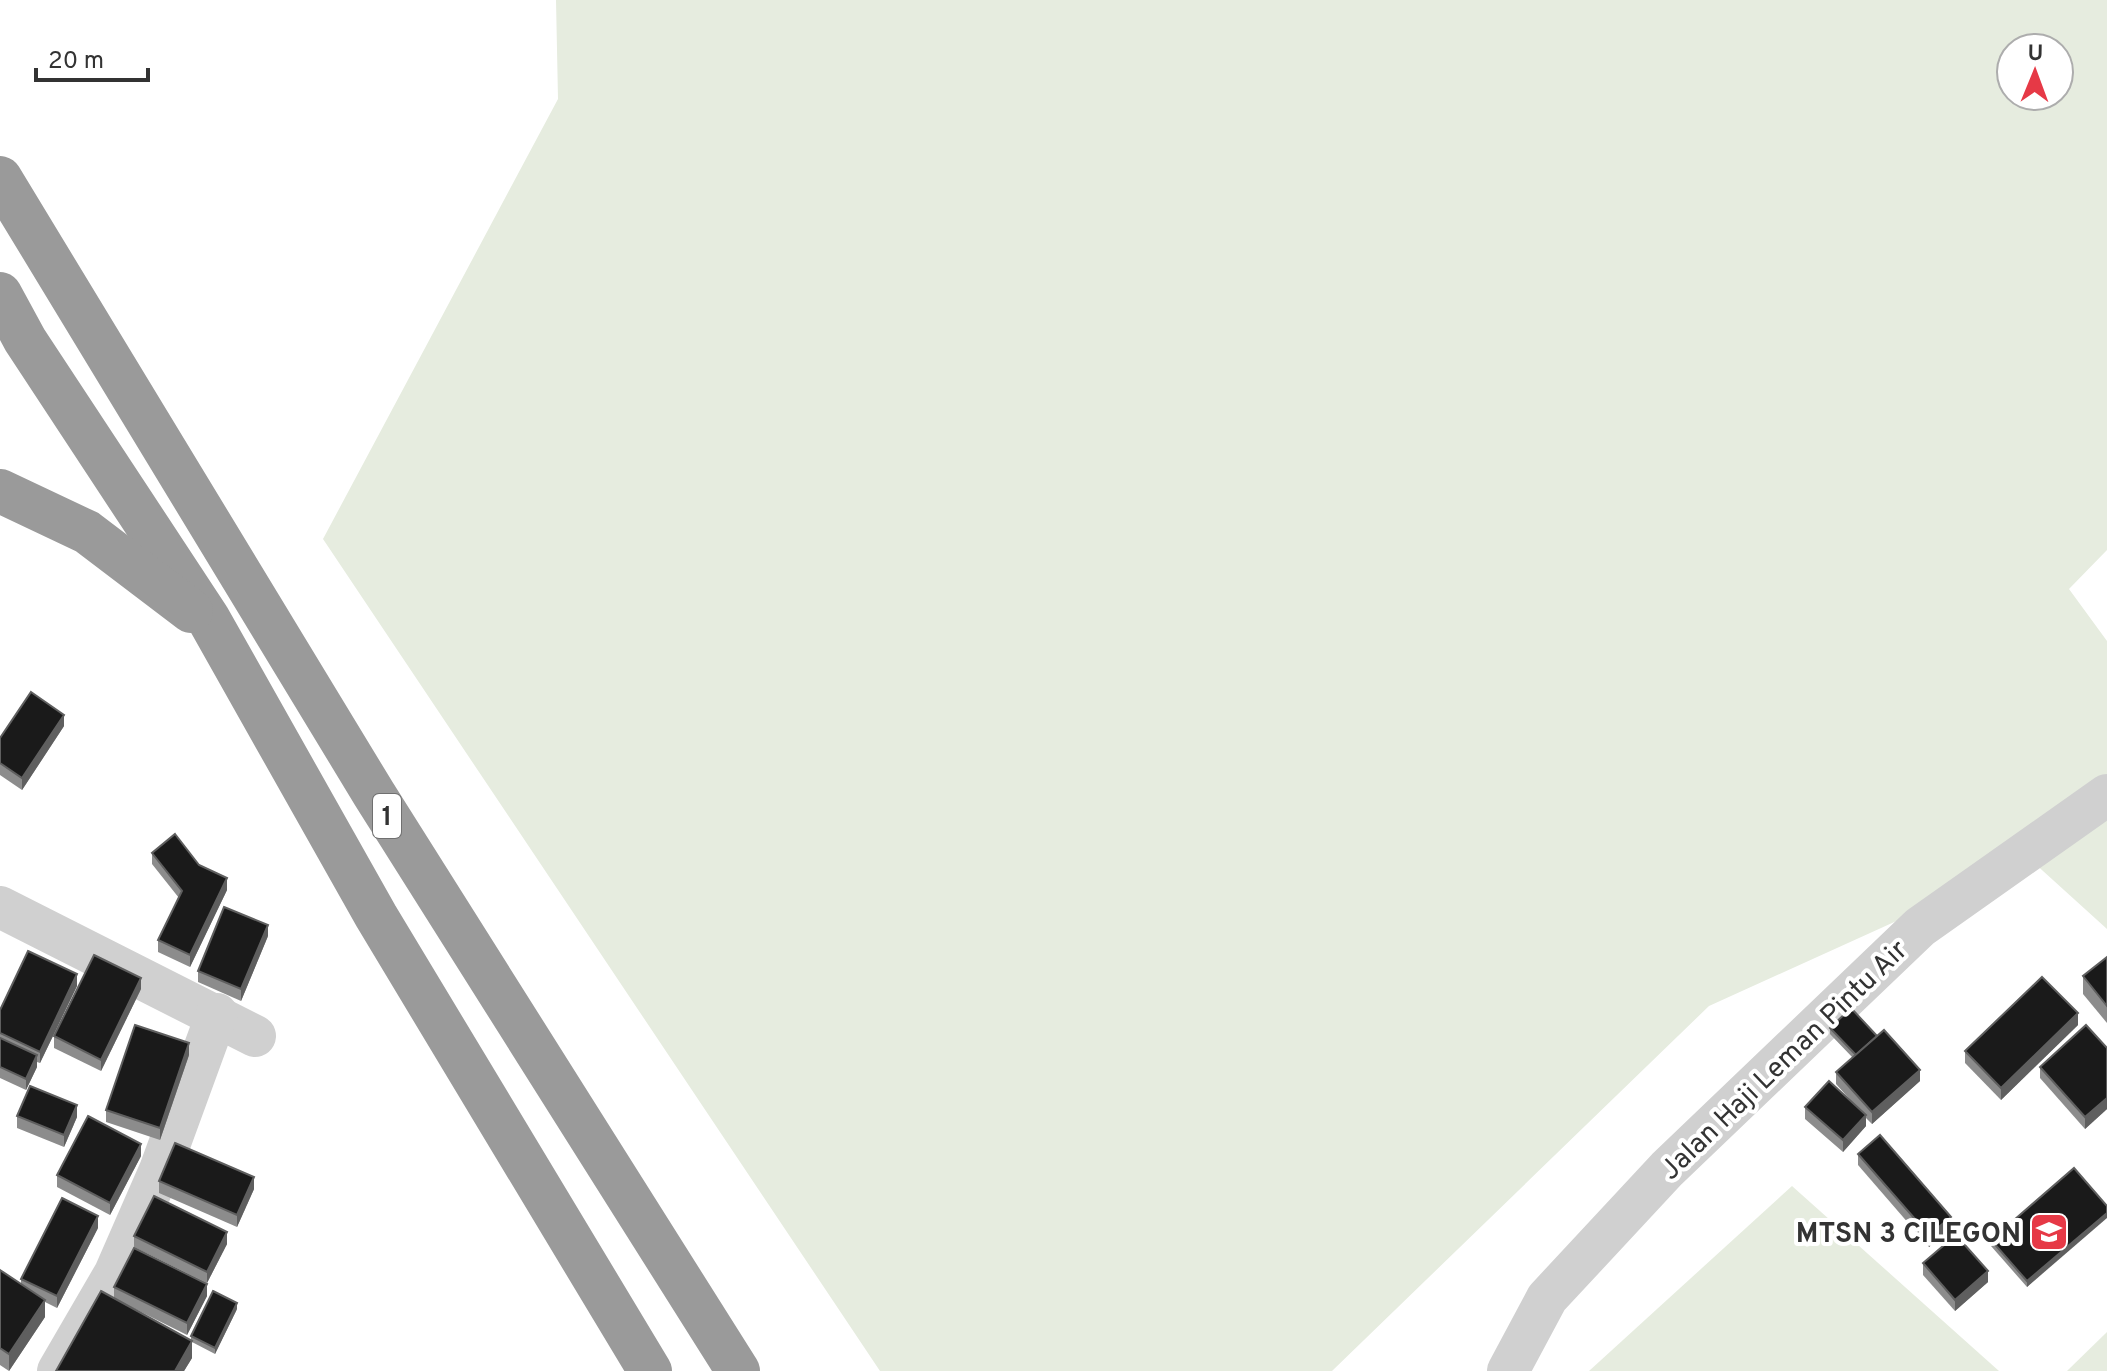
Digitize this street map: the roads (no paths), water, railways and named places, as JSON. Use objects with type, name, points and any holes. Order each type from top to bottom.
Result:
[{"type":"highway","points":[[0,178],[48,255],[0,282]]},
{"type":"highway","name":"1","points":[[48,255],[374,794],[738,1371]]},
{"type":"highway","name":"1","points":[[0,294],[12,346],[208,618],[376,916],[650,1371]]},
{"type":"highway","points":[[12,346],[79,310]]},
{"type":"highway","points":[[0,491],[87,532],[180,604],[208,618]]},
{"type":"street","name":"Jalan Haji Leman Pintu Air","points":[[1508,1371],[1547,1298],[1690,1147],[1920,927],[2107,795]]},
{"type":"street","points":[[0,907],[217,1014],[255,1036]]},
{"type":"street","points":[[58,1371],[115,1273],[160,1170],[217,1014]]},
{"type":"place","name":"MTSN 3 CILEGON","points":[[2049,1232]]}]
